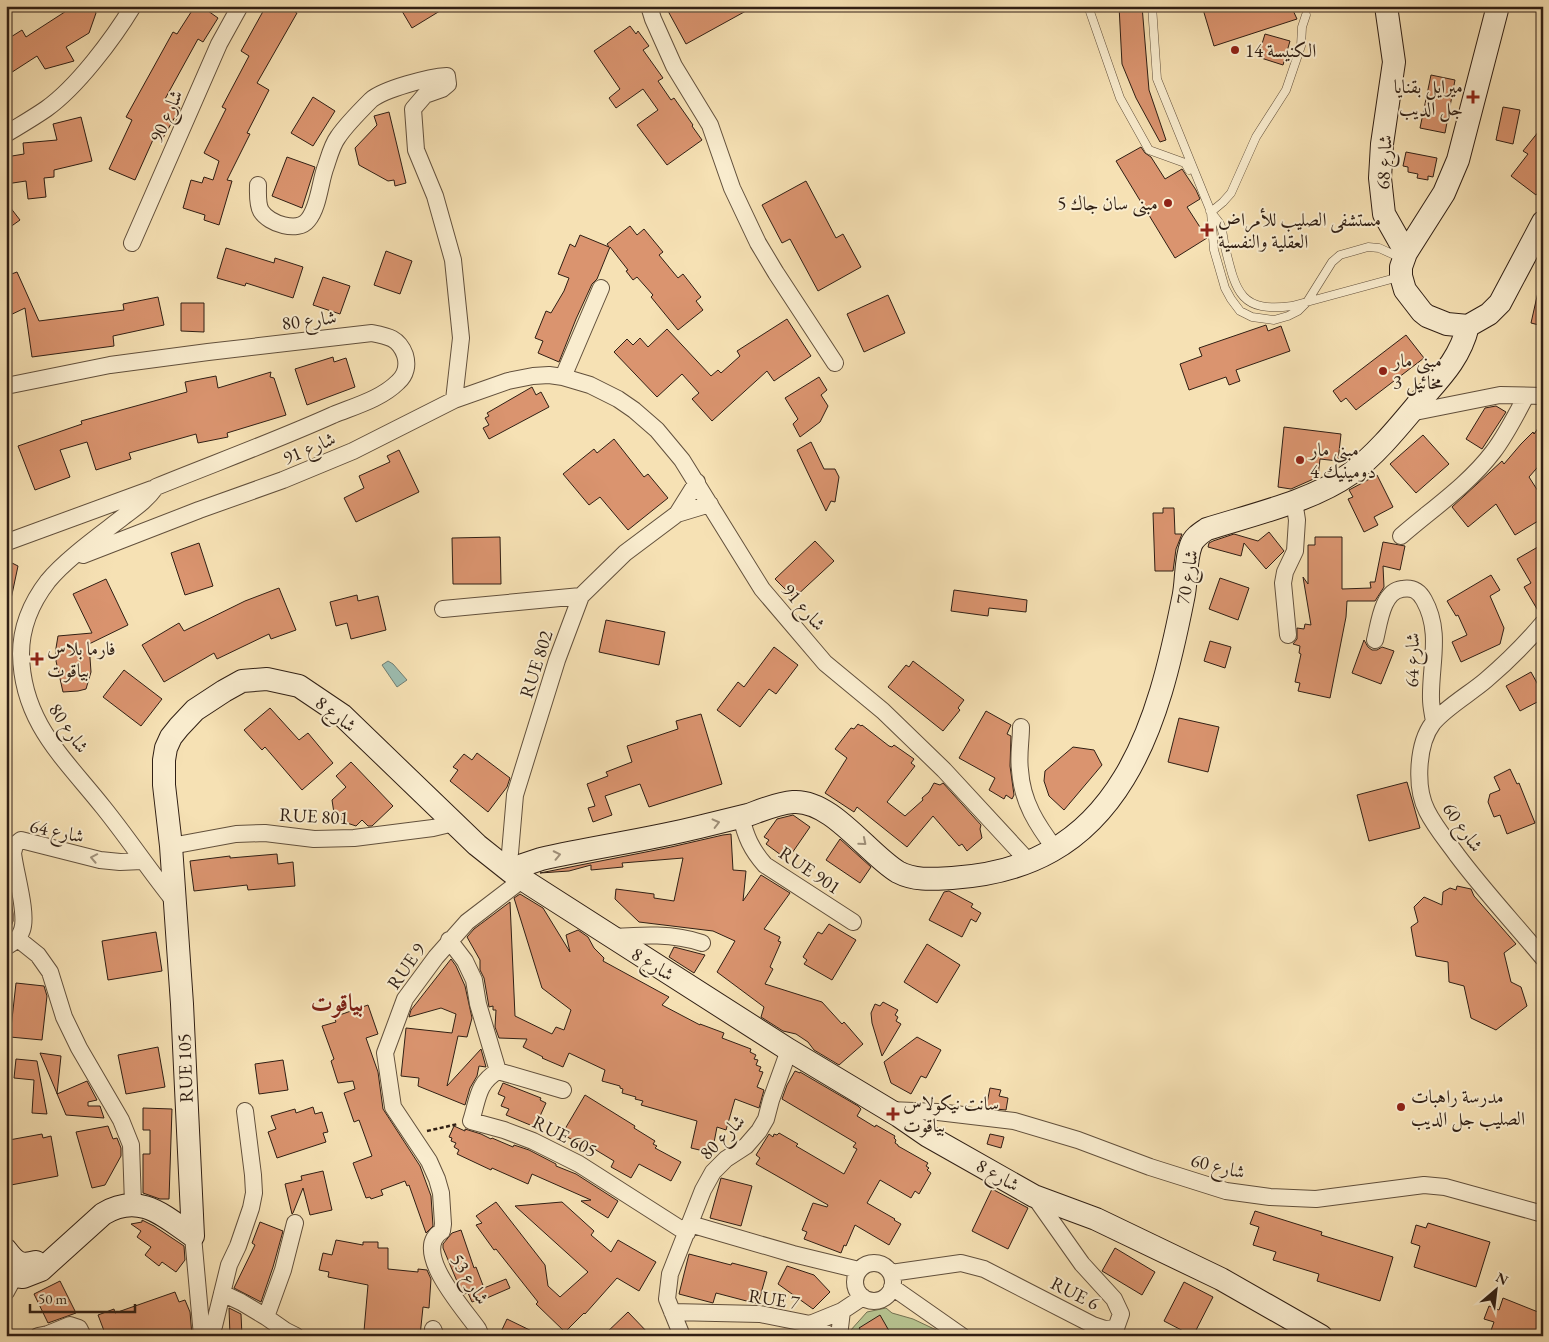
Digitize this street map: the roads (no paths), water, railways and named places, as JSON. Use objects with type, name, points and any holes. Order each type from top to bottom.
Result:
[{"type":"street","points":[[6,134],[47,108],[74,85],[122,24],[133,6]]},
{"type":"street","name":"شارع 90","points":[[132,243],[219,44],[240,6]]},
{"type":"street","points":[[649,6],[674,66],[710,125],[732,188],[758,243],[776,274],[835,363]]},
{"type":"street","name":"شارع 68","points":[[1386,6],[1394,62],[1382,144],[1380,178],[1384,214],[1394,235],[1403,263],[1405,290],[1427,316],[1458,325]]},
{"type":"street","points":[[1403,263],[1444,193],[1458,160],[1498,6]]},
{"type":"street","points":[[258,185],[259,203],[262,211],[268,218],[290,226],[297,227],[304,224],[309,220],[314,209],[326,165],[337,138],[372,99],[388,91],[433,77],[447,76],[448,84],[442,89],[425,95],[413,109],[416,150],[435,196],[453,260],[461,338],[454,400]]},
{"type":"street","points":[[1458,325],[1489,314],[1500,303],[1543,222]]},
{"type":"street","points":[[563,377],[600,288]]},
{"type":"street","name":"شارع 70","points":[[513,873],[520,866],[541,859],[742,817],[792,802],[813,805],[829,814],[896,870],[917,879],[962,877],[994,872],[1029,862],[1056,850],[1078,834],[1096,815],[1124,779],[1138,754],[1155,713],[1179,621],[1192,543],[1197,536],[1207,529],[1294,501],[1332,485],[1350,474],[1374,453],[1450,366],[1464,342],[1458,325]]},
{"type":"street","name":"شارع 80","points":[[6,386],[110,365],[336,336],[372,334],[390,337],[403,348],[407,360],[406,370],[398,382],[379,396],[292,434],[156,487],[143,502],[70,560],[49,580],[35,600],[24,625],[21,641],[22,671],[25,692],[35,715],[47,737],[174,900]]},
{"type":"street","name":"شارع 91","points":[[70,560],[353,452],[454,400],[508,381],[548,375],[563,377],[590,385],[618,399],[657,430],[682,460],[762,589],[825,663],[883,711],[944,770],[1029,862]]},
{"type":"street","points":[[1410,413],[1500,395],[1543,396]]},
{"type":"street","points":[[1401,536],[1460,487],[1486,460],[1505,436],[1526,396]]},
{"type":"street","name":"RUE 802","points":[[677,514],[696,482]]},
{"type":"street","points":[[10,541],[156,487]]},
{"type":"street","points":[[1288,635],[1283,583],[1285,572],[1295,551],[1297,520],[1294,501]]},
{"type":"street","name":"RUE 802","points":[[513,873],[510,853],[515,795],[557,660],[581,596],[625,553],[677,514],[710,504]]},
{"type":"street","name":"شارع 64","points":[[1376,640],[1384,607],[1393,592],[1401,589],[1414,589],[1421,595],[1433,622],[1435,651],[1431,699],[1434,722]]},
{"type":"street","points":[[443,608],[581,596]]},
{"type":"street","name":"شارع 60","points":[[1543,623],[1487,679],[1434,722],[1426,734],[1421,751],[1420,768],[1422,793],[1426,810],[1436,827],[1543,958]]},
{"type":"street","name":"شارع 8","points":[[174,900],[171,846],[164,785],[164,760],[166,748],[171,737],[195,710],[224,690],[242,681],[267,679],[299,686],[342,715],[477,845],[513,873],[789,1050],[928,1136],[1034,1196],[1096,1219],[1221,1279],[1321,1336]]},
{"type":"street","points":[[1022,728],[1020,770],[1027,804],[1039,827],[1056,850]]},
{"type":"street","name":"RUE 901","points":[[742,817],[746,838],[754,853],[765,865],[853,922]]},
{"type":"street","name":"RUE 801","points":[[171,846],[236,834],[265,833],[314,839],[354,838],[433,828],[454,823]]},
{"type":"street","name":"شارع 64","points":[[12,943],[23,930],[24,920],[13,853],[15,845],[21,840],[100,860],[120,862],[142,861]]},
{"type":"street","name":"RUE 9","points":[[411,1134],[393,1107],[385,1053],[405,1000],[417,981],[449,940],[513,873]]},
{"type":"street","name":"RUE 105","points":[[174,900],[182,1004],[193,1236]]},
{"type":"street","points":[[612,937],[676,937],[702,943]]},
{"type":"street","points":[[449,940],[465,961],[474,980],[478,1004],[498,1071],[563,1090]]},
{"type":"street","points":[[12,943],[38,955],[50,972],[64,1017],[79,1048],[121,1120],[131,1144],[133,1204]]},
{"type":"street","name":"شارع 80","points":[[682,1336],[667,1299],[670,1274],[703,1190],[713,1172],[726,1159],[746,1146],[759,1131],[766,1118],[789,1050]]},
{"type":"street","name":"RUE 605","points":[[498,1071],[488,1076],[482,1084],[471,1122],[504,1130],[526,1138],[579,1164],[688,1228],[859,1270]]},
{"type":"street","name":"شارع 60","points":[[888,1110],[938,1112],[1014,1121],[1078,1140],[1205,1186],[1226,1191],[1270,1197],[1316,1198],[1424,1185],[1445,1188],[1543,1214]]},
{"type":"street","points":[[203,1336],[214,1326],[229,1265],[238,1246],[251,1208],[254,1192],[246,1111]]},
{"type":"street","name":"شارع 53","points":[[411,1134],[429,1161],[441,1193],[444,1224],[442,1231],[436,1234],[433,1239],[431,1249],[436,1268],[481,1336]]},
{"type":"street","name":"RUE 6","points":[[892,1280],[961,1263],[984,1270],[1093,1326],[1122,1332],[1121,1314],[1114,1299],[1082,1264],[1034,1196]]},
{"type":"street","points":[[11,1270],[50,1262],[103,1214],[112,1209],[133,1204],[147,1207],[160,1213],[193,1236],[203,1336]]},
{"type":"street","points":[[266,1317],[284,1270],[295,1223]]},
{"type":"street","points":[[892,1280],[889,1293],[884,1298],[877,1300],[863,1297],[857,1289],[855,1280],[859,1270],[866,1264],[876,1262],[885,1266],[892,1280],[962,1336]]},
{"type":"street","points":[[222,1292],[242,1302],[296,1336]]},
{"type":"street","name":"RUE 7","points":[[672,1312],[760,1314],[810,1324],[842,1311],[863,1297]]},
{"type":"street","points":[[839,1336],[842,1311]]},
{"type":"street","points":[[810,1324],[831,1336]]},
{"type":"street","points":[[38,1336],[70,1325],[79,1328],[83,1336]]},
{"type":"lane","points":[[1088,6],[1120,98],[1149,150],[1185,163],[1200,188],[1211,212],[1220,224],[1238,291],[1250,304],[1276,308],[1307,302],[1403,263],[1390,252],[1375,247],[1354,250],[1340,255],[1332,262],[1307,302],[1298,311],[1274,320],[1252,317],[1240,311],[1225,288],[1214,250],[1211,212],[1157,78],[1152,6]]},
{"type":"lane","points":[[1211,212],[1231,192],[1256,137],[1286,90],[1301,46],[1302,27],[1306,15]]},
{"type":"place","name":"الكنيسة 14","points":[[1235,50]]},
{"type":"place","name":"ميرايل بقنايا جل الديب","points":[[1473,97]]},
{"type":"place","name":"مبنى سان جاك 5","points":[[1168,203]]},
{"type":"place","name":"مستشفى الصليب للأمراض العقلية والنفسية","points":[[1207,230]]},
{"type":"place","name":"مبنى مار مخائيل 3","points":[[1383,371]]},
{"type":"place","name":"مبنى مار دومينيك 4","points":[[1300,460]]},
{"type":"place","name":"فارما بلاس بياقوت","points":[[37,659]]},
{"type":"place","name":"مدرسة راهبات الصليب جل الديب","points":[[1401,1107]]},
{"type":"place","name":"سانت نيكولاس بياقوت","points":[[893,1114]]},
{"type":"district","name":"بياقوت","points":[[337,1002]]}]
